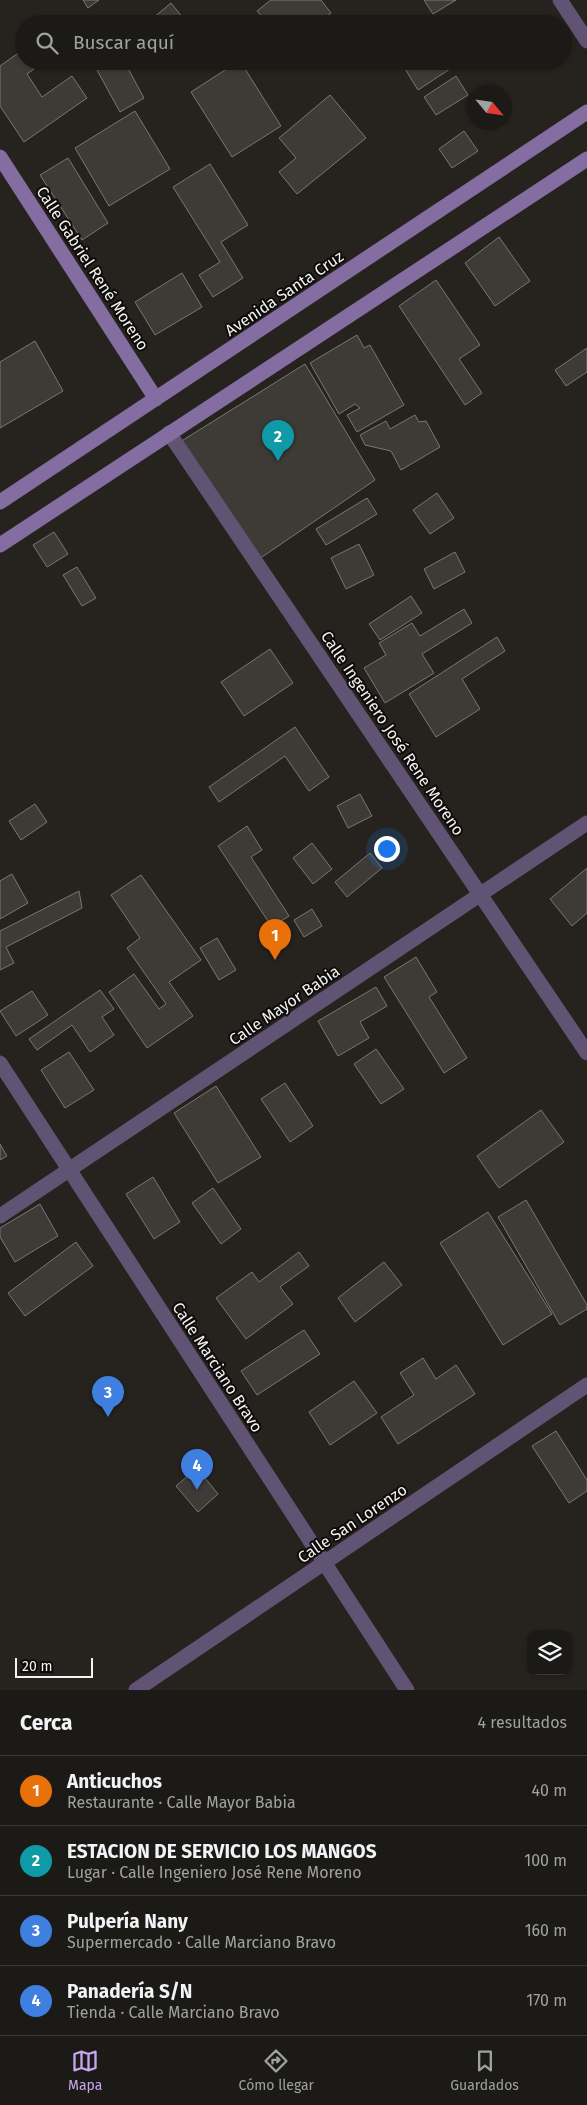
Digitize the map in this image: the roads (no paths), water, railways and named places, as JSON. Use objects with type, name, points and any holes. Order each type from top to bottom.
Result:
[{"type":"main road","name":"Avenida Santa Cruz","points":[[0,502],[587,112]]},
{"type":"main road","name":"Calle Gabriel René Moreno","points":[[0,157],[156,398]]},
{"type":"main road","points":[[0,545],[587,159]]},
{"type":"street","points":[[560,0],[570,15]]},
{"type":"street","points":[[572,18],[587,41]]},
{"type":"street","name":"Calle Ingeniero José Rene Moreno","points":[[169,433],[587,1053]]},
{"type":"street","name":"Calle Mayor Babia","points":[[0,1216],[70,1171],[480,893],[587,823]]},
{"type":"street","name":"Calle Marciano Bravo","points":[[0,1063],[407,1690]]},
{"type":"street","name":"Calle San Lorenzo","points":[[136,1690],[587,1384]]},
{"type":"place","name":"ESTACION DE SERVICIO LOS MANGOS","points":[[278,461]]},
{"type":"place","name":"Anticuchos","points":[[275,960]]},
{"type":"place","name":"Pulpería Nany","points":[[108,1417]]},
{"type":"place","name":"Panadería S/N","points":[[197,1490]]}]
